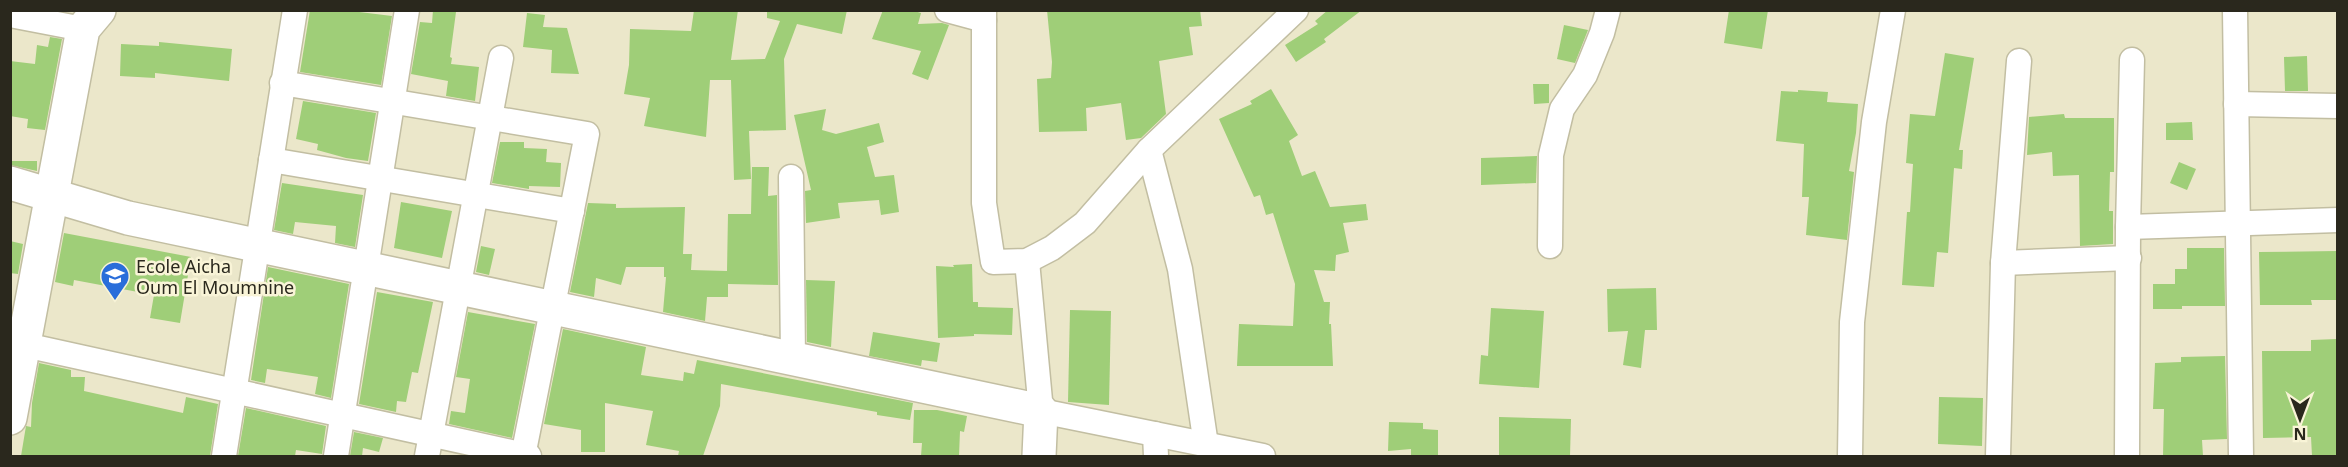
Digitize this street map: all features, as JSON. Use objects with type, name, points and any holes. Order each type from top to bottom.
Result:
[{"type":"street","points":[[224,456],[295,10]]},
{"type":"street","points":[[336,456],[407,10]]},
{"type":"street","points":[[947,10],[984,15],[984,203],[993,262],[1027,261],[1052,248],[1085,223],[1149,150],[1296,10]]},
{"type":"street","points":[[1550,246],[1551,154],[1562,109],[1585,75],[1602,33],[1608,10]]},
{"type":"street","points":[[1850,456],[1852,322],[1874,122],[1893,10]]},
{"type":"street","points":[[2235,10],[2241,456]]},
{"type":"street","points":[[10,15],[91,20],[53,196],[11,413]]},
{"type":"street","points":[[429,446],[501,58]]},
{"type":"street","points":[[2127,456],[2128,227],[2132,60]]},
{"type":"street","points":[[1998,456],[2003,263],[2019,61]]},
{"type":"street","points":[[25,345],[342,415],[429,446],[525,456],[587,134],[282,83]]},
{"type":"street","points":[[2236,104],[2337,106]]},
{"type":"street","points":[[1149,150],[1180,269],[1206,445]]},
{"type":"street","points":[[271,160],[572,211]]},
{"type":"street","points":[[791,177],[793,358]]},
{"type":"street","points":[[10,183],[128,218],[1041,411],[1156,445],[1206,445],[1263,456]]},
{"type":"street","points":[[2128,227],[2337,220]]},
{"type":"street","points":[[2003,263],[2129,258]]},
{"type":"street","points":[[1027,261],[1041,411],[1039,456]]},
{"type":"building","points":[[310,10],[343,10],[392,16],[381,85],[300,72]]},
{"type":"building","points":[[433,10],[456,12],[451,64],[479,67],[475,101],[446,96],[448,81],[411,74],[420,22],[432,23]]},
{"type":"building","points":[[694,10],[738,10],[731,60],[765,59],[780,21],[767,18],[767,10],[847,10],[842,34],[797,24],[784,59],[786,130],[749,131],[751,179],[734,180],[731,80],[710,80],[706,137],[644,126],[650,98],[624,94],[629,65],[630,29],[691,31]]},
{"type":"building","points":[[883,10],[911,10],[921,13],[918,24],[949,25],[928,80],[912,74],[921,51],[872,39]]},
{"type":"building","points":[[1047,10],[1200,10],[1202,26],[1189,27],[1193,55],[1159,61],[1166,114],[1141,138],[1126,140],[1121,103],[1086,108],[1087,131],[1039,132],[1037,79],[1051,78],[1052,62]]},
{"type":"building","points":[[1328,10],[1362,10],[1324,39],[1326,42],[1296,62],[1285,45],[1318,24],[1315,21]]},
{"type":"building","points":[[1729,10],[1768,10],[1762,49],[1724,43]]},
{"type":"building","points":[[527,13],[545,15],[543,27],[567,28],[579,74],[551,73],[552,50],[523,47]]},
{"type":"building","points":[[1564,25],[1588,30],[1575,63],[1557,59]]},
{"type":"building","points":[[50,37],[62,39],[45,130],[27,128],[28,119],[10,116],[10,61],[35,64],[37,45],[48,47]]},
{"type":"building","points":[[159,42],[232,49],[229,81],[155,73],[155,78],[120,76],[121,44],[159,46]]},
{"type":"building","points":[[1945,53],[1974,58],[1959,150],[1963,150],[1962,169],[1954,168],[1948,253],[1937,252],[1934,287],[1902,285],[1913,164],[1906,163],[1910,114],[1935,116]]},
{"type":"building","points":[[2307,56],[2308,91],[2285,91],[2284,57]]},
{"type":"building","points":[[1533,84],[1549,84],[1549,103],[1534,104]]},
{"type":"building","points":[[1271,89],[1298,135],[1289,141],[1302,176],[1315,171],[1330,207],[1366,204],[1368,220],[1343,223],[1349,252],[1336,255],[1335,271],[1314,270],[1324,302],[1330,302],[1329,324],[1331,324],[1333,366],[1237,366],[1239,324],[1293,326],[1295,284],[1273,213],[1266,215],[1260,195],[1254,197],[1219,119],[1252,104],[1250,101]]},
{"type":"building","points":[[1798,90],[1828,92],[1827,102],[1858,104],[1856,133],[1849,171],[1854,172],[1847,240],[1806,235],[1809,197],[1802,197],[1804,144],[1776,141],[1781,91],[1798,92]]},
{"type":"building","points":[[303,101],[376,113],[368,161],[317,150],[318,144],[296,139]]},
{"type":"building","points":[[826,109],[822,130],[836,134],[879,123],[884,142],[867,147],[875,177],[894,175],[899,212],[881,215],[879,200],[838,203],[840,218],[806,223],[805,191],[811,190],[794,115]]},
{"type":"building","points":[[2064,114],[2065,118],[2114,118],[2114,172],[2110,172],[2109,211],[2113,211],[2113,244],[2080,246],[2079,175],[2053,176],[2052,152],[2027,155],[2029,117]]},
{"type":"building","points":[[2192,122],[2193,140],[2166,140],[2166,123]]},
{"type":"building","points":[[500,142],[524,142],[524,148],[547,149],[546,162],[561,163],[560,187],[529,186],[529,189],[492,183]]},
{"type":"building","points":[[1537,156],[1536,183],[1481,185],[1481,158]]},
{"type":"building","points":[[10,161],[37,161],[37,171],[10,165]]},
{"type":"building","points":[[2179,162],[2196,169],[2187,190],[2170,183]]},
{"type":"building","points":[[752,167],[769,167],[768,196],[777,195],[778,285],[728,284],[728,297],[707,297],[705,321],[663,312],[666,277],[664,277],[664,267],[626,267],[621,285],[596,278],[594,297],[570,292],[588,203],[616,204],[616,208],[685,207],[683,254],[692,254],[691,270],[727,271],[728,214],[751,214]]},
{"type":"building","points":[[282,183],[363,195],[355,247],[335,243],[336,226],[295,222],[293,234],[274,230]]},
{"type":"building","points":[[401,202],[452,211],[442,258],[394,248]]},
{"type":"building","points":[[64,233],[191,257],[180,323],[150,318],[154,295],[74,280],[73,286],[55,282]]},
{"type":"building","points":[[10,241],[23,244],[18,274],[10,273]]},
{"type":"building","points":[[481,246],[495,249],[489,275],[476,272]]},
{"type":"building","points":[[2187,248],[2224,248],[2225,306],[2153,309],[2153,284],[2175,284],[2175,269],[2187,269]]},
{"type":"building","points":[[2337,251],[2337,300],[2311,300],[2312,305],[2260,305],[2259,252]]},
{"type":"building","points":[[972,264],[973,302],[978,302],[978,307],[1013,308],[1012,335],[974,334],[974,336],[938,338],[936,266],[954,267],[953,265]]},
{"type":"building","points":[[268,267],[349,284],[331,398],[315,394],[318,377],[267,369],[265,383],[251,380]]},
{"type":"building","points":[[806,280],[835,281],[831,347],[807,342]]},
{"type":"building","points":[[1656,288],[1657,330],[1645,330],[1641,368],[1623,365],[1628,331],[1608,332],[1607,289]]},
{"type":"building","points":[[377,292],[433,302],[418,373],[412,372],[406,402],[397,401],[396,412],[359,404]]},
{"type":"building","points":[[1491,308],[1544,311],[1539,388],[1479,384],[1481,355],[1488,356]]},
{"type":"building","points":[[1070,310],[1111,311],[1109,405],[1068,402]]},
{"type":"building","points":[[468,312],[535,324],[512,438],[449,424],[451,411],[465,413],[470,379],[456,377]]},
{"type":"building","points":[[563,329],[646,347],[641,375],[683,381],[684,372],[694,374],[697,360],[913,403],[910,420],[721,384],[720,406],[703,456],[678,456],[679,451],[646,445],[653,411],[605,403],[605,452],[581,452],[581,430],[544,424]]},
{"type":"building","points":[[873,332],[940,343],[937,362],[922,360],[921,366],[869,356]]},
{"type":"building","points":[[2337,339],[2337,456],[2312,456],[2311,437],[2263,438],[2262,351],[2311,351],[2311,340]]},
{"type":"building","points":[[2225,356],[2227,439],[2202,440],[2203,456],[2163,456],[2164,409],[2153,409],[2155,363],[2181,362],[2181,357]]},
{"type":"building","points":[[39,363],[71,370],[71,377],[85,377],[84,391],[183,413],[186,397],[218,404],[210,456],[21,456],[26,426],[31,427],[32,403]]},
{"type":"building","points":[[1939,397],[1983,398],[1982,446],[1938,444]]},
{"type":"building","points":[[246,408],[326,426],[322,454],[296,450],[295,456],[238,456]]},
{"type":"building","points":[[914,410],[937,410],[967,416],[964,432],[960,431],[959,456],[921,456],[922,443],[913,443]]},
{"type":"building","points":[[1499,417],[1571,419],[1570,456],[1499,456]]},
{"type":"building","points":[[1389,422],[1423,423],[1423,429],[1438,430],[1438,456],[1411,456],[1411,449],[1388,451]]},
{"type":"building","points":[[354,432],[383,438],[379,452],[363,448],[362,456],[350,456]]},
{"type":"place","name":"Ecole Aicha Oum El Moumnine","points":[[115,302]]}]
